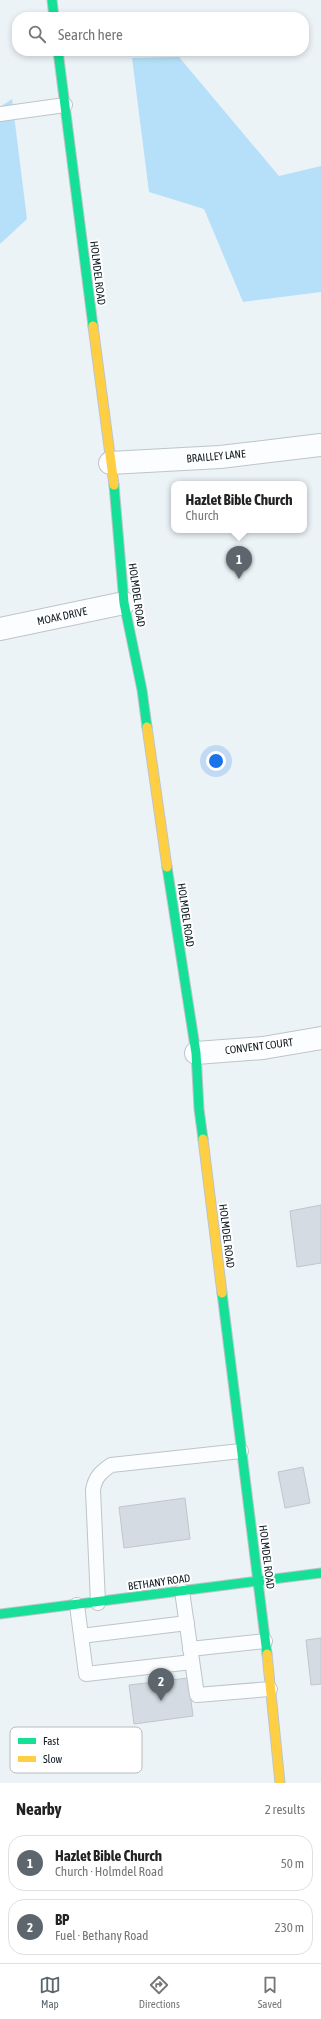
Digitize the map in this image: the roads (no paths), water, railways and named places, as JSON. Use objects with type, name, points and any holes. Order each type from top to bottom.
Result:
[{"type":"main road","points":[[52,0],[53,12]]},
{"type":"main road","name":"HOLMDEL ROAD","points":[[59,56],[114,486],[124,603],[142,690],[180,958],[196,1053],[199,1109],[241,1450],[259,1581],[280,1783]]},
{"type":"main road","name":"BETHANY ROAD","points":[[0,1614],[98,1603],[321,1573]]},
{"type":"street","name":"BRAILLEY LANE","points":[[110,463],[220,457],[321,445]]},
{"type":"street","name":"MOAK DRIVE","points":[[0,629],[124,603]]},
{"type":"street","name":"CONVENT COURT","points":[[196,1053],[262,1048],[321,1038]]},
{"type":"lane","points":[[0,114],[65,105]]},
{"type":"lane","points":[[98,1603],[92,1490],[94,1482],[100,1473],[111,1465],[241,1450]]},
{"type":"lane","points":[[182,1591],[197,1695],[270,1689]]},
{"type":"lane","points":[[77,1605],[86,1674],[191,1656],[265,1641]]},
{"type":"lane","points":[[81,1636],[186,1623]]},
{"type":"place","name":"Hazlet Bible Church","points":[[239,579]]},
{"type":"place","name":"BP","points":[[161,1701]]}]
